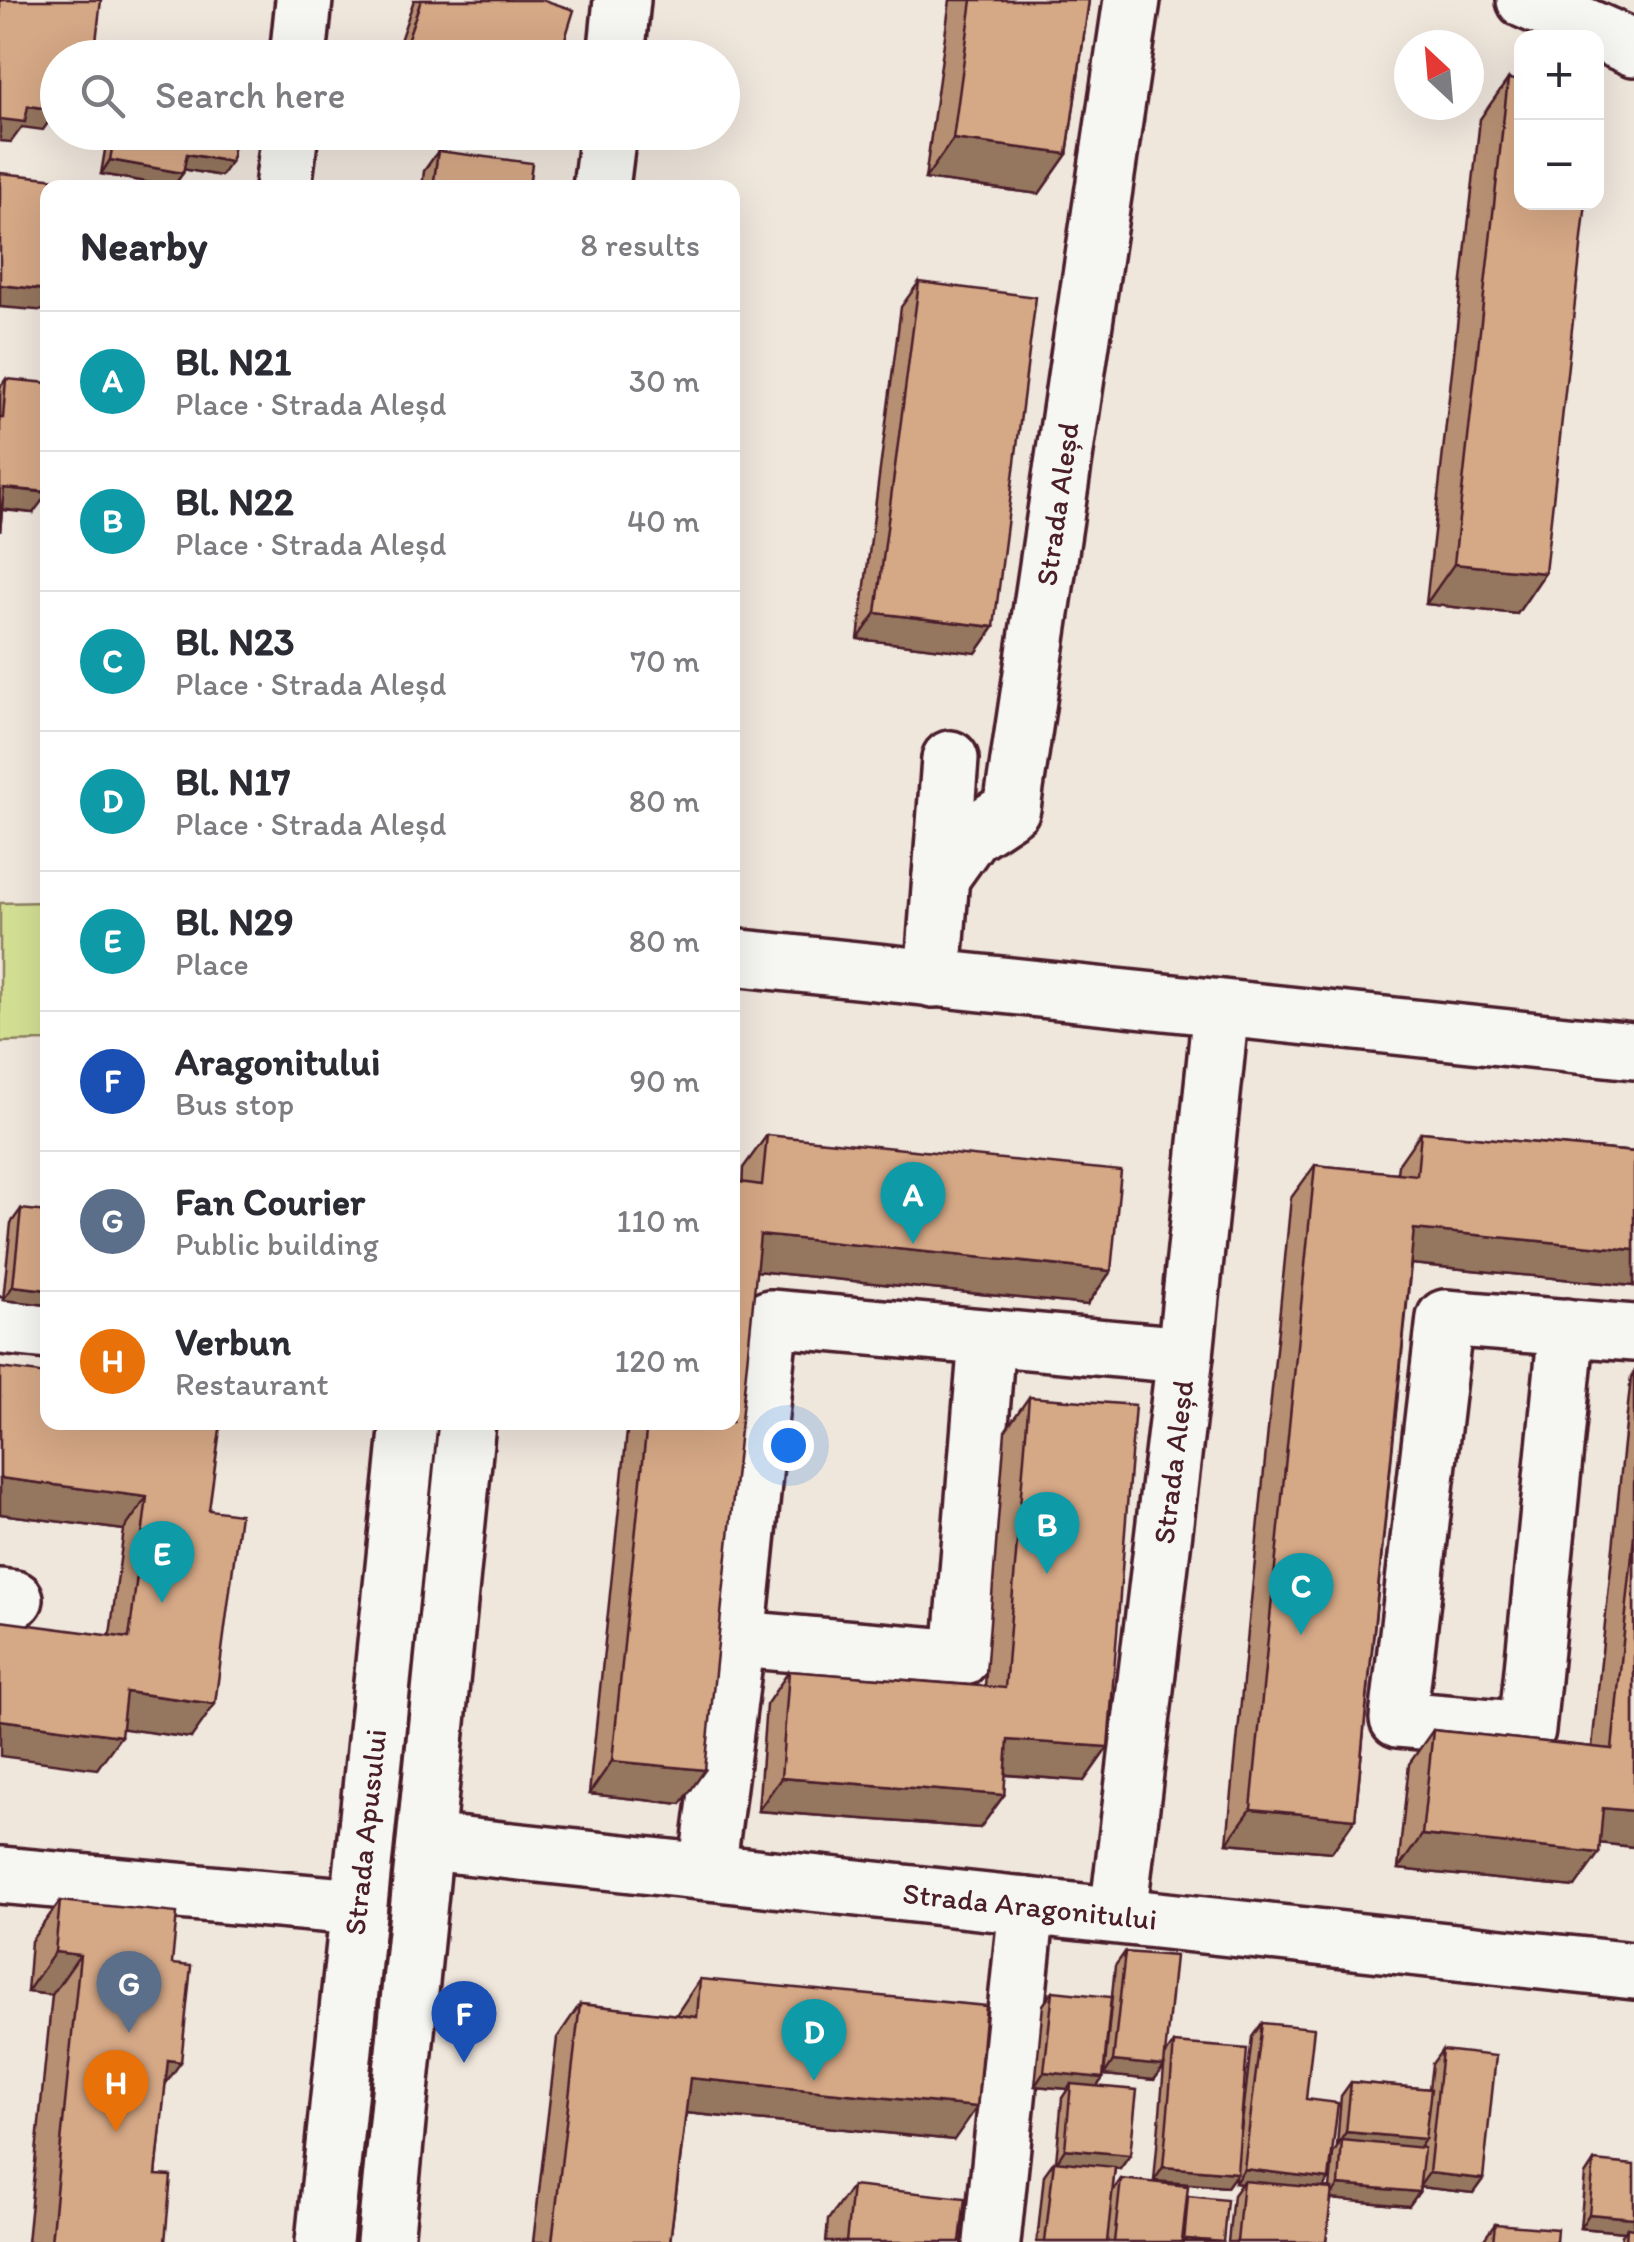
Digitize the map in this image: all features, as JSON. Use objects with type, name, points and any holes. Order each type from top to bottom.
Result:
[{"type":"street","points":[[300,40],[304,0]]},
{"type":"street","points":[[618,40],[622,0]]},
{"type":"street","name":"Strada Aleșd","points":[[941,877],[971,835],[1012,808],[1132,0]]},
{"type":"street","points":[[1525,0],[1634,48]]},
{"type":"street","points":[[285,180],[288,150]]},
{"type":"street","points":[[603,180],[606,150]]},
{"type":"street","points":[[933,978],[950,759]]},
{"type":"street","points":[[740,958],[1634,1051]]},
{"type":"street","name":"Strada Aleșd","points":[[1118,1915],[1185,1355],[1221,1008]]},
{"type":"street","points":[[707,1871],[737,1638],[770,1318],[1185,1355]]},
{"type":"street","points":[[1567,1327],[1526,1730],[1398,1719],[1445,1318],[1567,1327],[1634,1333]]},
{"type":"street","points":[[0,1326],[40,1330]]},
{"type":"street","points":[[737,1638],[961,1658],[987,1339]]},
{"type":"street","name":"Strada Apusului","points":[[324,2242],[407,1430]]},
{"type":"street","name":"Strada Apusului","points":[[385,2242],[466,1430]]},
{"type":"street","points":[[0,1875],[356,1908],[427,1842]]},
{"type":"street","name":"Strada Aragonitului","points":[[427,1842],[1634,1971]]},
{"type":"street","points":[[992,2242],[1027,1906]]},
{"type":"green space","points":[[40,902],[40,1041],[0,1042],[0,903]]},
{"type":"building","points":[[0,0],[101,0],[96,40],[40,40],[40,108],[28,106],[25,122],[0,119]]},
{"type":"building","points":[[421,0],[544,0],[574,10],[565,40],[407,40]]},
{"type":"building","points":[[972,0],[1089,0],[1067,154],[953,139]]},
{"type":"building","points":[[1508,79],[1514,80],[1514,210],[1585,210],[1545,573],[1454,564]]},
{"type":"building","points":[[112,150],[233,150],[231,162],[187,154],[183,173],[110,160]]},
{"type":"building","points":[[438,151],[532,163],[530,180],[434,180]]},
{"type":"building","points":[[0,173],[67,180],[40,180],[40,289],[0,285]]},
{"type":"building","points":[[919,282],[1036,297],[994,627],[876,613]]},
{"type":"building","points":[[6,379],[40,382],[40,491],[4,488],[0,532],[0,418]]},
{"type":"building","points":[[1421,1132],[1634,1152],[1634,1250],[1414,1229],[1355,1819],[1251,1809],[1315,1165],[1417,1175]]},
{"type":"building","points":[[767,1135],[1121,1171],[1111,1271],[760,1235],[740,1430],[740,1182],[762,1185]]},
{"type":"building","points":[[21,1209],[40,1211],[40,1289],[13,1286]]},
{"type":"building","points":[[0,1368],[40,1373],[40,1430],[220,1430],[209,1510],[240,1514],[215,1704],[126,1692],[121,1736],[0,1720],[0,1621],[129,1638],[147,1497],[0,1478]]},
{"type":"building","points":[[1029,1397],[1135,1405],[1108,1747],[1008,1740],[1004,1795],[781,1778],[789,1671],[1005,1688]]},
{"type":"building","points":[[646,1430],[740,1430],[705,1770],[612,1761]]},
{"type":"building","points":[[1634,1536],[1634,1811],[1603,1808],[1599,1853],[1422,1835],[1433,1730],[1612,1749]]},
{"type":"building","points":[[60,1901],[177,1913],[172,1964],[191,1966],[181,2062],[168,2060],[156,2175],[171,2176],[165,2242],[51,2242],[80,1955],[55,1952]]},
{"type":"building","points":[[1125,1952],[1175,1956],[1164,2066],[1113,2061]]},
{"type":"building","points":[[700,1979],[986,2006],[977,2107],[690,2078],[670,2242],[552,2242],[580,2004],[697,2017]]},
{"type":"building","points":[[1053,1991],[1111,1997],[1103,2078],[1044,2072]]},
{"type":"building","points":[[1262,2023],[1314,2028],[1306,2099],[1338,2103],[1329,2179],[1244,2169]]},
{"type":"building","points":[[1174,2043],[1247,2049],[1237,2173],[1163,2167]]},
{"type":"building","points":[[1442,2050],[1496,2056],[1483,2179],[1429,2173]]},
{"type":"building","points":[[1351,2082],[1431,2089],[1425,2139],[1346,2132]]},
{"type":"building","points":[[1071,2084],[1137,2090],[1130,2155],[1065,2149]]},
{"type":"building","points":[[1342,2140],[1424,2148],[1419,2192],[1339,2185]]},
{"type":"building","points":[[1054,2161],[1115,2167],[1107,2242],[1045,2242]]},
{"type":"building","points":[[1594,2161],[1634,2165],[1634,2218],[1589,2214]]},
{"type":"building","points":[[1121,2179],[1188,2186],[1182,2242],[1114,2242]]},
{"type":"building","points":[[1243,2181],[1332,2189],[1326,2242],[1237,2242]]},
{"type":"building","points":[[852,2186],[965,2198],[960,2242],[846,2242]]},
{"type":"building","points":[[1188,2196],[1227,2200],[1223,2242],[1184,2242]]},
{"type":"building","points":[[1495,2224],[1557,2229],[1556,2242],[1493,2242]]},
{"type":"building","points":[[1627,2228],[1634,2229],[1634,2242],[1626,2242]]},
{"type":"place","name":"Bl. N21","points":[[913,1244]]},
{"type":"place","name":"Bl. N22","points":[[1047,1574]]},
{"type":"place","name":"Bl. N29","points":[[162,1603]]},
{"type":"place","name":"Bl. N23","points":[[1301,1635]]},
{"type":"place","name":"Fan Courier","points":[[129,2033]]},
{"type":"place","name":"Aragonitului","points":[[464,2063]]},
{"type":"place","name":"Bl. N17","points":[[814,2081]]},
{"type":"place","name":"Verbun","points":[[116,2132]]}]
